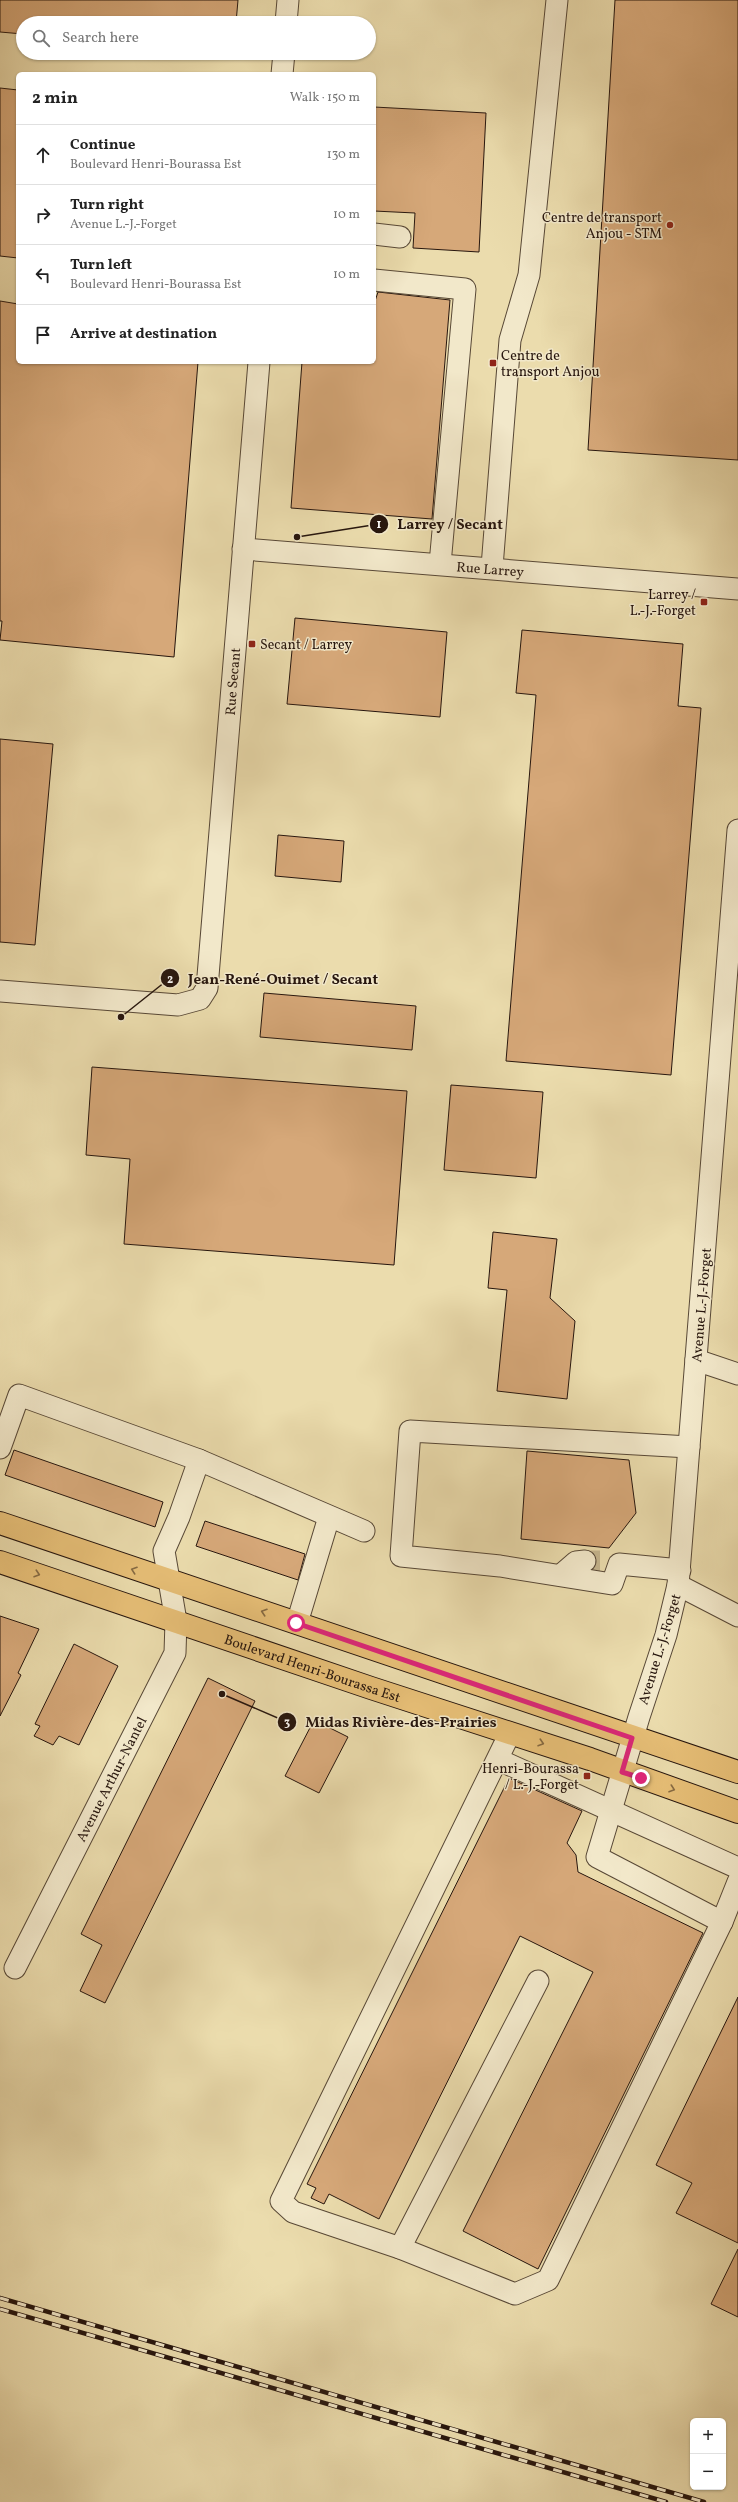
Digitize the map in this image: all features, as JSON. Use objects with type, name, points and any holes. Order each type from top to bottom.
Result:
[{"type":"main road","points":[[0,1523],[171,1583],[296,1623],[632,1738],[738,1772]]},
{"type":"main road","name":"Boulevard Henri-Bourassa Est","points":[[0,1562],[176,1620],[371,1688],[510,1733],[738,1812]]},
{"type":"street","points":[[287,16],[288,0]]},
{"type":"street","points":[[492,567],[510,340],[529,275],[557,0]]},
{"type":"street","points":[[282,72],[283,60]]},
{"type":"street","points":[[376,234],[400,237]]},
{"type":"street","points":[[376,280],[465,289],[440,564]]},
{"type":"street","name":"Rue Secant","points":[[0,991],[178,1005],[200,999],[207,988],[258,364]]},
{"type":"street","name":"Rue Larrey","points":[[243,549],[492,567],[738,589]]},
{"type":"street","name":"Avenue L.-J.-Forget","points":[[722,1922],[597,1857],[632,1738],[666,1635],[679,1577],[738,830]]},
{"type":"street","points":[[696,1360],[738,1374]]},
{"type":"street","points":[[0,1448],[19,1395],[199,1460],[364,1531]]},
{"type":"street","points":[[601,1562],[612,1584],[500,1566],[401,1556],[410,1431],[689,1447]]},
{"type":"street","name":"Avenue Arthur-Nantel","points":[[15,1968],[175,1653],[176,1620],[171,1583],[164,1551],[179,1517],[199,1460]]},
{"type":"street","points":[[296,1623],[329,1517]]},
{"type":"street","points":[[562,1575],[576,1562],[601,1562],[679,1577],[738,1616]]},
{"type":"street","points":[[510,1733],[499,1760],[281,2201],[293,2212],[400,2248],[514,2294],[548,2280],[722,1922],[738,1882]]},
{"type":"street","points":[[499,1760],[738,1868]]},
{"type":"street","points":[[400,2248],[538,1981]]},
{"type":"building","points":[[0,0],[238,0],[237,16],[16,16],[16,33],[0,32]]},
{"type":"building","name":"Centre de transport Anjou - STM","points":[[615,0],[738,0],[738,460],[588,450]]},
{"type":"building","points":[[0,88],[16,90],[16,258],[0,256]]},
{"type":"building","points":[[376,107],[486,113],[479,252],[413,248],[415,213],[376,211]]},
{"type":"building","points":[[378,292],[450,300],[432,519],[291,508],[302,364],[376,364],[376,298]]},
{"type":"building","points":[[0,301],[16,304],[16,364],[198,364],[174,657],[0,640],[2,621],[0,621]]},
{"type":"building","points":[[295,618],[447,632],[440,717],[287,704]]},
{"type":"building","points":[[522,630],[683,644],[678,706],[701,708],[671,1075],[506,1061],[536,695],[516,693]]},
{"type":"building","points":[[0,739],[53,744],[35,945],[0,942]]},
{"type":"building","points":[[278,835],[344,841],[341,882],[275,876]]},
{"type":"building","points":[[264,993],[416,1006],[412,1050],[260,1037]]},
{"type":"building","points":[[92,1067],[407,1091],[394,1265],[124,1244],[130,1159],[86,1155]]},
{"type":"building","points":[[451,1085],[543,1092],[536,1178],[444,1170]]},
{"type":"building","points":[[493,1232],[557,1239],[550,1298],[575,1321],[567,1399],[497,1391],[507,1290],[488,1288]]},
{"type":"building","points":[[14,1450],[163,1502],[155,1527],[5,1475]]},
{"type":"building","points":[[527,1451],[629,1460],[636,1513],[609,1548],[521,1539]]},
{"type":"building","points":[[205,1521],[305,1554],[298,1580],[196,1546]]},
{"type":"building","points":[[0,1616],[39,1629],[18,1673],[21,1675],[0,1716]]},
{"type":"building","points":[[74,1644],[118,1666],[79,1745],[59,1736],[53,1745],[34,1736],[40,1726],[35,1724]]},
{"type":"building","points":[[208,1678],[255,1701],[105,2003],[80,1991],[102,1945],[81,1934]]},
{"type":"building","points":[[314,1720],[348,1737],[319,1793],[285,1776]]},
{"type":"building","points":[[509,1778],[582,1811],[567,1843],[576,1855],[578,1872],[703,1933],[538,2269],[463,2231],[593,1972],[520,1936],[379,2219],[329,2194],[324,2204],[311,2198],[316,2188],[307,2184]]},
{"type":"building","points":[[738,1997],[738,2243],[676,2213],[692,2183],[656,2165]]},
{"type":"building","points":[[738,2249],[738,2317],[711,2304]]},
{"type":"tunnel","points":[[585,1561],[600,1561]]},
{"type":"railway","points":[[0,2298],[704,2502]]},
{"type":"railway","points":[[0,2309],[666,2502]]},
{"type":"place","name":"Centre de transport Anjou - STM","points":[[670,225]]},
{"type":"place","name":"Centre de transport Anjou","points":[[493,363]]},
{"type":"place","name":"Larrey / Secant","points":[[297,537]]},
{"type":"place","name":"Larrey / L.-J.-Forget","points":[[704,602]]},
{"type":"place","name":"Secant / Larrey","points":[[252,644]]},
{"type":"place","name":"Jean-René-Ouimet / Secant","points":[[121,1017]]},
{"type":"place","name":"Midas Rivière-des-Prairies","points":[[222,1694]]},
{"type":"place","name":"Henri-Bourassa / L.-J.-Forget","points":[[587,1776]]},
{"type":"route","points":[[296,1623],[380,1650],[632,1738],[622,1772],[641,1778]]}]
